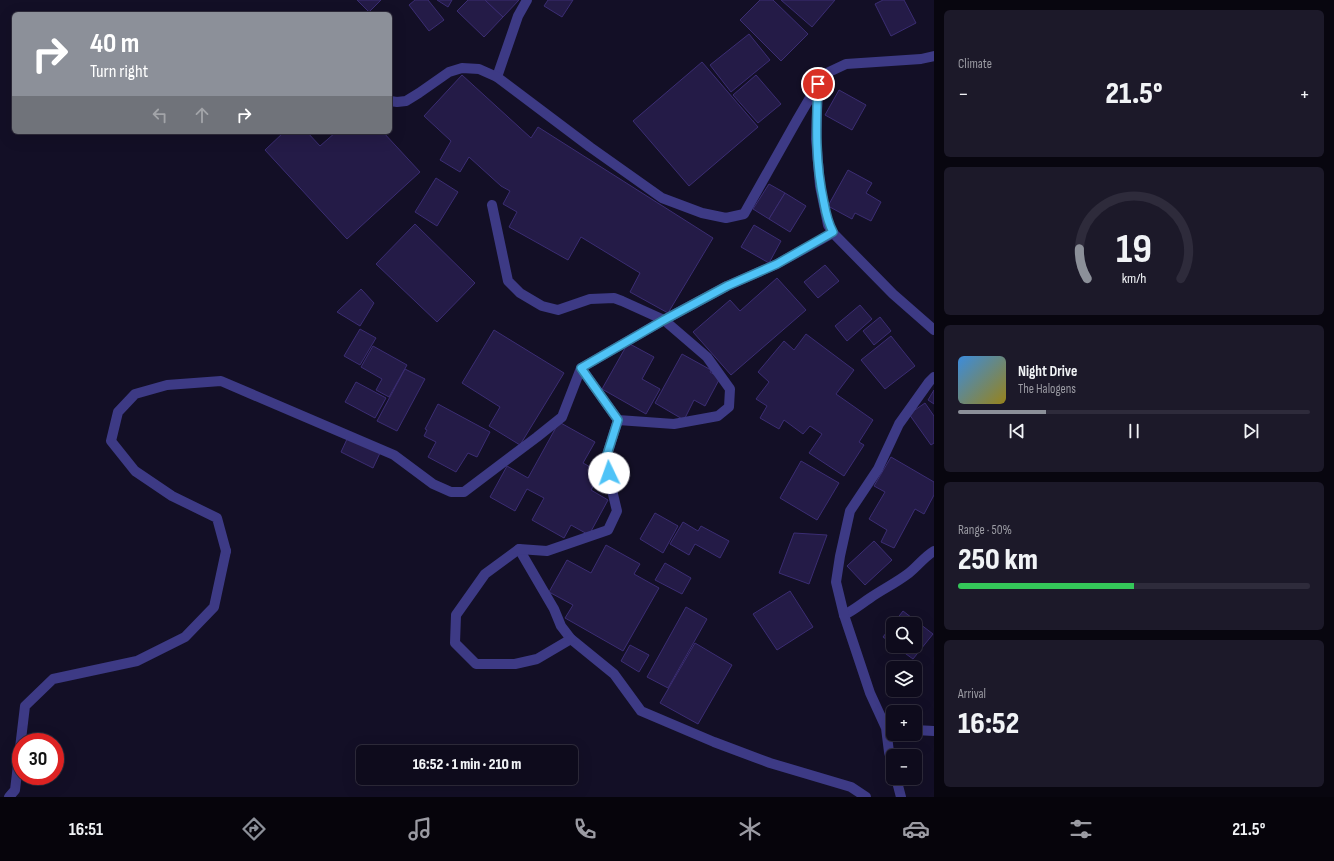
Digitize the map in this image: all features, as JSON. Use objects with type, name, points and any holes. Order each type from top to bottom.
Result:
[{"type":"street","points":[[497,77],[518,16],[527,0]]},
{"type":"street","points":[[392,101],[406,101],[450,72],[462,68],[479,69],[497,77],[590,147],[662,198],[702,213],[726,218],[744,214],[818,84],[829,72],[846,64],[921,59],[934,56]]},
{"type":"street","points":[[818,84],[816,139],[820,186],[828,225],[893,294],[934,330]]},
{"type":"street","points":[[492,205],[508,280],[520,293],[542,306],[558,310],[590,299],[614,298],[664,320],[707,357],[730,388],[729,407],[718,416],[674,424],[618,420]]},
{"type":"street","points":[[9,797],[14,790],[25,706],[53,679],[137,661],[185,637],[214,607],[226,551],[217,518],[172,496],[135,471],[111,441],[118,412],[135,394],[167,385],[221,381],[394,454],[433,484],[451,492],[464,492],[562,417],[581,368],[664,320],[727,286],[777,264],[833,232]]},
{"type":"street","points":[[581,368],[618,420]]},
{"type":"street","points":[[886,722],[870,693],[844,615],[836,582],[850,511],[878,469],[899,424],[928,382],[934,377]]},
{"type":"street","points":[[571,639],[537,659],[515,664],[476,664],[455,643],[456,615],[485,574],[519,549],[547,551],[608,530],[617,511],[612,485],[605,461],[618,420]]},
{"type":"street","points":[[519,549],[554,609],[561,626],[571,639],[614,674],[640,711],[714,742],[770,763],[851,787],[866,797]]},
{"type":"street","points":[[844,615],[857,609],[870,598],[895,584],[926,556],[934,551]]},
{"type":"street","points":[[922,730],[934,731]]},
{"type":"street","points":[[898,785],[901,797]]},
{"type":"building","points":[[357,0],[381,0],[369,12]]},
{"type":"building","points":[[415,0],[428,0],[444,20],[429,31],[409,5]]},
{"type":"building","points":[[437,0],[452,0],[448,7]]},
{"type":"building","points":[[468,0],[485,0],[503,17],[484,37],[457,11]]},
{"type":"building","points":[[485,0],[519,0],[503,17]]},
{"type":"building","points":[[548,0],[573,0],[562,17],[544,6]]},
{"type":"building","points":[[760,0],[773,0],[808,34],[781,61],[740,20]]},
{"type":"building","points":[[781,0],[835,0],[812,27]]},
{"type":"building","points":[[883,0],[904,0],[916,23],[891,36],[875,4]]},
{"type":"building","points":[[749,34],[770,60],[731,92],[710,65]]},
{"type":"building","points":[[702,62],[758,127],[689,186],[633,121]]},
{"type":"building","points":[[462,75],[531,138],[538,127],[713,238],[668,313],[630,292],[640,273],[581,237],[568,260],[509,227],[517,212],[503,204],[510,191],[501,186],[469,157],[460,172],[440,160],[451,141],[424,116]]},
{"type":"building","points":[[756,75],[781,104],[758,123],[733,95]]},
{"type":"building","points":[[839,90],[866,105],[852,130],[825,115]]},
{"type":"building","points":[[282,134],[309,134],[320,146],[334,134],[385,134],[420,172],[347,239],[265,150]]},
{"type":"building","points":[[848,170],[872,183],[866,193],[881,202],[871,221],[855,213],[852,219],[828,206]]},
{"type":"building","points":[[436,178],[458,192],[437,226],[415,212]]},
{"type":"building","points":[[769,184],[785,193],[769,219],[753,209]]},
{"type":"building","points":[[785,193],[806,206],[790,232],[769,219]]},
{"type":"building","points":[[415,224],[475,283],[437,322],[376,264]]},
{"type":"building","points":[[754,225],[781,241],[769,263],[741,247]]},
{"type":"building","points":[[825,265],[839,281],[818,298],[804,282]]},
{"type":"building","points":[[777,278],[806,310],[731,375],[693,332],[730,300],[740,311]]},
{"type":"building","points":[[361,289],[374,303],[360,326],[337,312]]},
{"type":"building","points":[[860,305],[872,319],[847,341],[835,326]]},
{"type":"building","points":[[880,317],[891,331],[874,345],[863,331]]},
{"type":"building","points":[[360,329],[376,338],[360,365],[344,356]]},
{"type":"building","points":[[494,330],[564,373],[520,445],[489,426],[500,407],[462,383]]},
{"type":"building","points":[[806,334],[854,370],[836,394],[873,420],[859,442],[864,445],[844,476],[809,453],[822,434],[810,426],[803,434],[784,420],[779,429],[760,418],[767,406],[756,399],[769,382],[758,372],[784,341],[794,350]]},
{"type":"building","points":[[891,336],[915,366],[885,389],[861,360]]},
{"type":"building","points":[[628,343],[654,357],[642,379],[660,389],[646,414],[602,389]]},
{"type":"building","points":[[373,346],[407,365],[389,397],[376,390],[382,379],[361,367]]},
{"type":"building","points":[[682,354],[711,370],[710,372],[720,378],[705,406],[694,400],[684,420],[655,403]]},
{"type":"building","points":[[405,369],[425,379],[397,431],[377,421]]},
{"type":"building","points":[[356,382],[386,398],[375,418],[345,402]]},
{"type":"building","points":[[934,390],[934,404],[928,400]]},
{"type":"building","points":[[925,403],[934,416],[934,443],[931,445],[909,414]]},
{"type":"building","points":[[438,404],[490,432],[477,457],[468,453],[456,472],[428,457],[436,442],[424,436],[427,430],[425,429]]},
{"type":"building","points":[[559,422],[595,442],[583,463],[601,473],[591,490],[608,500],[589,535],[571,525],[564,538],[532,520],[544,498],[527,489],[515,511],[490,497],[507,466],[528,478]]},
{"type":"building","points":[[348,437],[380,453],[373,468],[341,452]]},
{"type":"building","points":[[891,457],[934,482],[934,495],[924,514],[915,509],[894,548],[881,542],[887,530],[869,519],[885,492],[874,486]]},
{"type":"building","points":[[801,461],[839,483],[817,520],[780,498]]},
{"type":"building","points":[[655,513],[678,526],[663,553],[640,539]]},
{"type":"building","points":[[683,522],[698,531],[701,526],[729,541],[720,558],[695,544],[689,555],[670,544]]},
{"type":"building","points":[[794,533],[827,535],[809,584],[779,573]]},
{"type":"building","points":[[874,541],[892,560],[865,585],[847,566]]},
{"type":"building","points":[[606,545],[640,564],[634,574],[659,588],[623,651],[565,618],[573,605],[549,592],[567,560],[591,573]]},
{"type":"building","points":[[665,563],[691,578],[682,594],[655,580]]},
{"type":"building","points":[[790,591],[813,627],[777,650],[753,614]]},
{"type":"building","points":[[686,607],[707,619],[668,688],[647,677]]},
{"type":"building","points":[[903,611],[911,617],[898,617]]},
{"type":"building","points":[[922,626],[933,634],[922,648]]},
{"type":"building","points":[[695,643],[732,665],[698,724],[660,703]]},
{"type":"building","points":[[630,645],[649,655],[639,672],[621,661]]},
{"type":"building","points":[[905,653],[918,653],[913,659]]},
{"type":"route","points":[[609,473],[605,461],[618,420],[581,368],[664,320],[727,286],[777,264],[833,232],[828,225],[820,186],[816,139],[818,84]]}]
